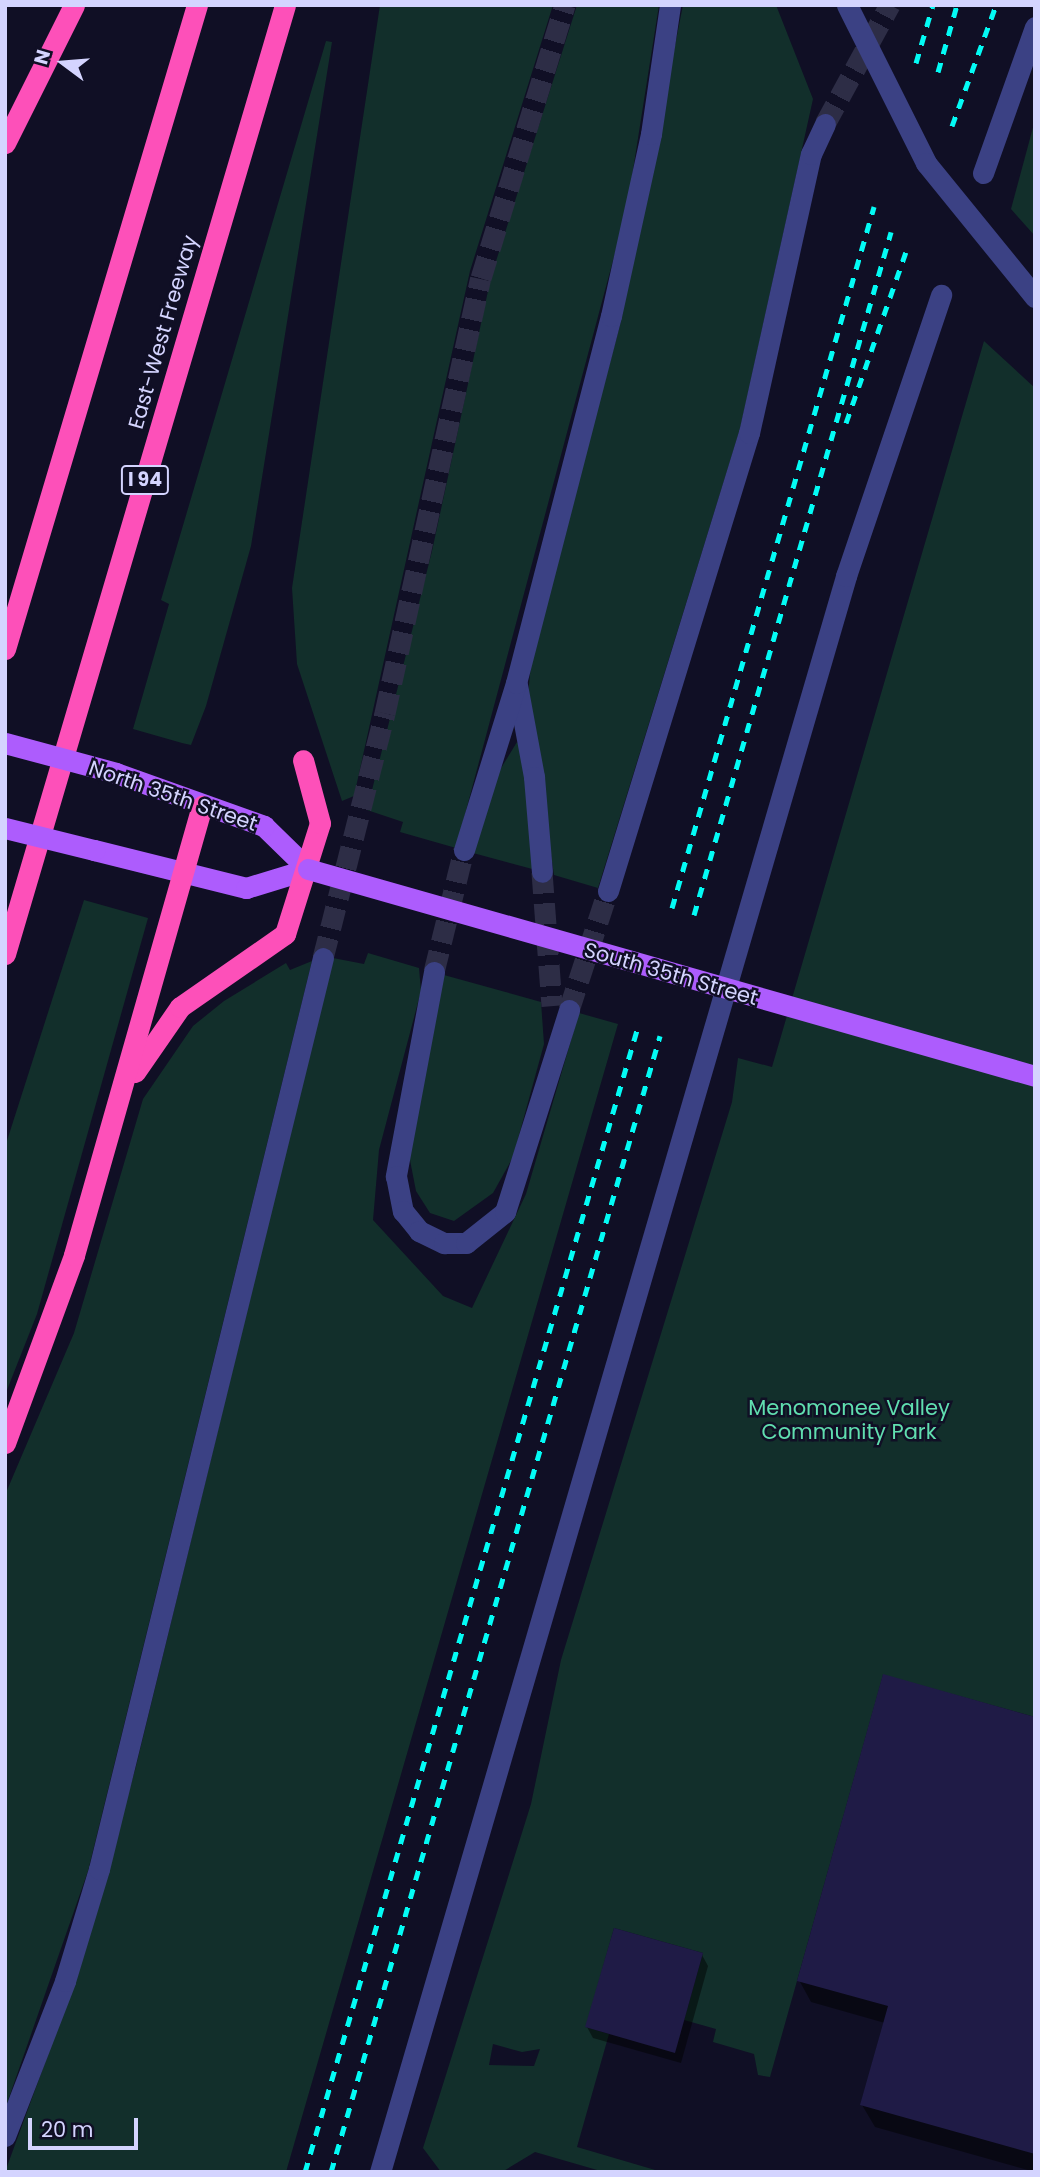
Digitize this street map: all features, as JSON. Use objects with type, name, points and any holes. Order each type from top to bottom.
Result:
[{"type":"highway","points":[[5,143],[74,5]]},
{"type":"highway","points":[[5,649],[197,5]]},
{"type":"highway","name":"East-West Freeway","points":[[5,954],[285,5]]},
{"type":"highway","points":[[118,1101],[180,1007],[285,934],[308,869],[320,823],[303,760]]},
{"type":"highway","points":[[5,1443],[31,1385],[118,1101],[202,806]]},
{"type":"main road","name":"North 35th Street","points":[[5,743],[116,773],[264,826],[308,869]]},
{"type":"main road","points":[[5,828],[246,888],[308,869]]},
{"type":"main road","name":"South 35th Street","points":[[308,869],[1035,1076]]},
{"type":"street","points":[[464,850],[516,683],[633,221],[670,5]]},
{"type":"street","points":[[847,5],[926,163],[1035,297]]},
{"type":"street","points":[[983,173],[1035,27]]},
{"type":"street","points":[[608,891],[749,433],[811,154],[825,124]]},
{"type":"street","points":[[380,2172],[842,589],[941,295]]},
{"type":"street","points":[[516,683],[534,777],[542,872]]},
{"type":"street","points":[[5,2136],[65,1981],[99,1869],[323,958]]},
{"type":"street","points":[[434,972],[396,1176],[404,1211],[419,1231],[444,1243],[466,1243],[505,1212],[558,1042],[560,1008]]},
{"type":"green space","points":[[380,5],[553,5],[470,271],[354,796],[342,801],[297,664],[292,588]]},
{"type":"green space","points":[[577,5],[659,5],[627,208],[456,848],[400,832],[403,822],[367,810],[432,551],[491,277]]},
{"type":"green space","points":[[683,5],[776,5],[813,99],[740,429],[598,888],[554,875],[528,695],[532,654],[620,325]]},
{"type":"green space","points":[[326,41],[332,42],[251,546],[206,706],[191,745],[133,729],[169,604],[161,600]]},
{"type":"green space","points":[[1035,120],[1035,236],[1011,209]]},
{"type":"green space","name":"Menomonee Valley Community Park","points":[[984,341],[1035,388],[1035,1717],[883,1675],[770,2077],[758,2075],[754,2054],[713,2042],[716,2029],[684,2020],[703,1953],[614,1928],[586,2027],[609,2034],[577,2147],[662,2172],[604,2172],[535,2152],[502,2172],[441,2172],[423,2148],[531,1804],[561,1660],[732,1102],[738,1058],[772,1067]],"holes":[[[493,2044],[522,2052],[540,2049],[534,2066],[489,2065]]]},
{"type":"green space","points":[[517,742],[522,750],[536,870],[473,853],[498,773]]},
{"type":"green space","points":[[84,900],[148,918],[37,1314],[5,1395],[5,1147]]},
{"type":"green space","points":[[368,953],[419,968],[421,991],[379,1150],[373,1220],[443,1296],[472,1308],[526,1194],[579,1013],[618,1024],[286,2172],[5,2172],[76,1978],[135,1770],[333,958],[364,964]]},
{"type":"green space","points":[[312,961],[88,1871],[5,2109],[5,1495],[74,1333],[143,1099],[193,1026],[224,1001],[286,963],[290,970]]},
{"type":"green space","points":[[444,975],[541,1002],[544,1044],[513,1157],[493,1193],[454,1221],[430,1213],[416,1191],[409,1155]]},
{"type":"building","points":[[883,1674],[1035,1717],[1035,2154],[860,2105],[888,2006],[797,1981]]},
{"type":"building","points":[[614,1928],[703,1953],[675,2053],[585,2027]]},
{"type":"tunnel","points":[[323,958],[385,713],[481,278],[565,5]]},
{"type":"tunnel","points":[[825,124],[890,5]]},
{"type":"tunnel","points":[[434,972],[464,850]]},
{"type":"tunnel","points":[[542,872],[552,1006]]},
{"type":"tunnel","points":[[569,1010],[608,891]]},
{"type":"railway","points":[[916,63],[933,5]]},
{"type":"railway","points":[[938,72],[957,5]]},
{"type":"railway","points":[[952,126],[996,5]]},
{"type":"railway","points":[[672,908],[874,207]]},
{"type":"railway","points":[[694,915],[891,232]]},
{"type":"railway","points":[[846,423],[906,252]]},
{"type":"railway","points":[[305,2172],[637,1030]]},
{"type":"railway","points":[[331,2172],[660,1036]]}]
